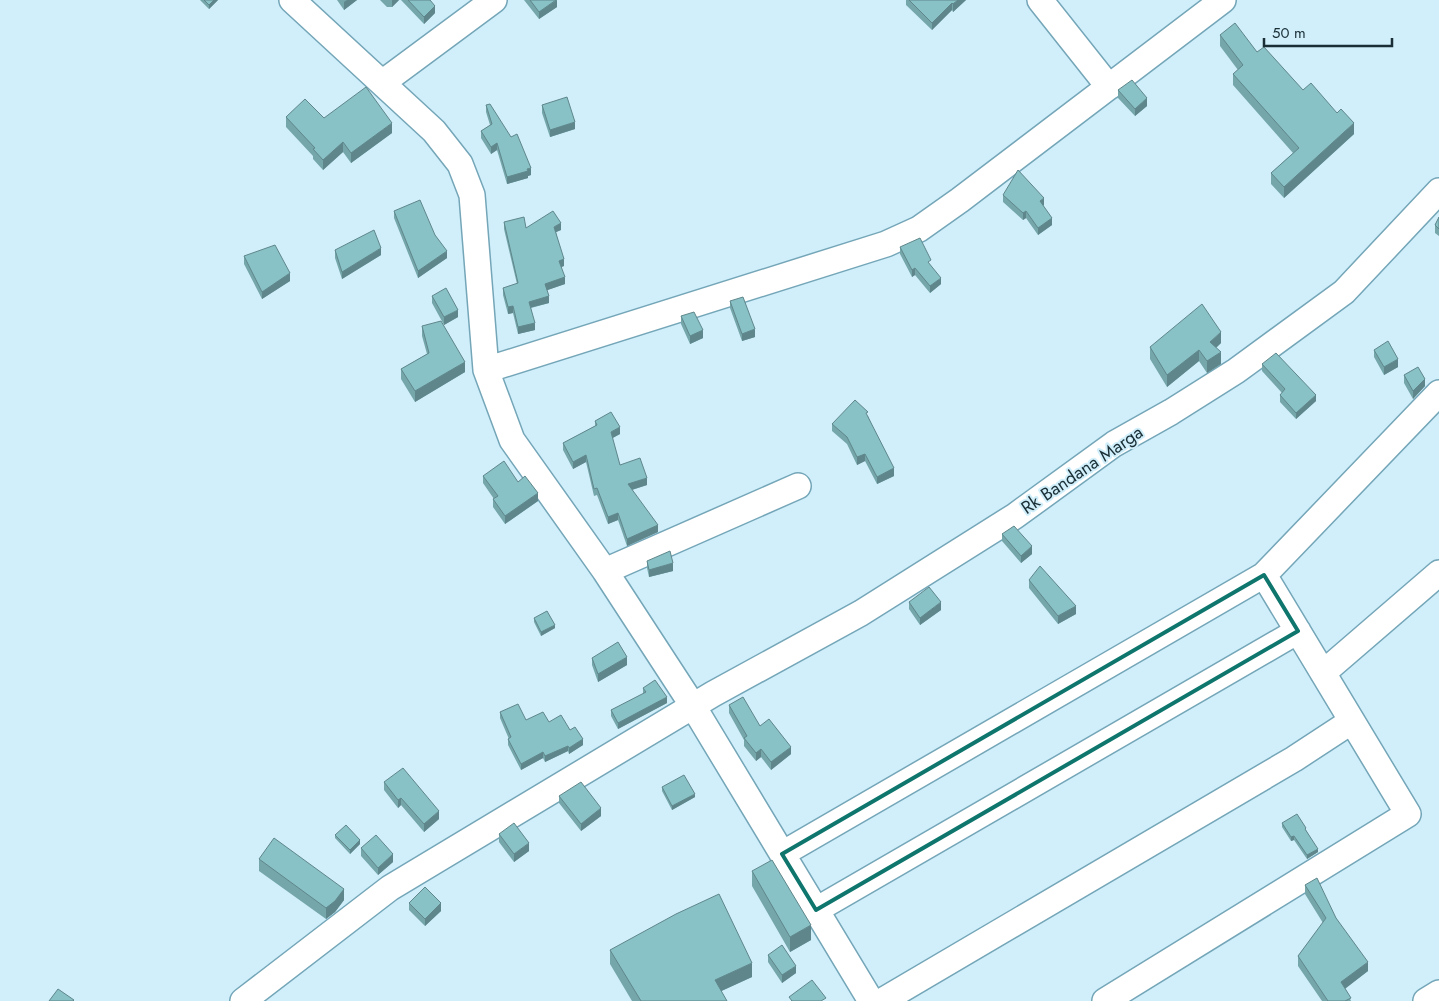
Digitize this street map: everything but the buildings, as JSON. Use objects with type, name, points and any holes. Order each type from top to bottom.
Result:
[{"type":"street","points":[[292,0],[434,131],[460,164],[472,195],[486,370],[512,440],[605,571],[693,706],[871,1001]]},
{"type":"street","points":[[382,83],[494,0]]},
{"type":"street","points":[[1040,0],[1109,87]]},
{"type":"street","points":[[486,370],[886,244],[919,229],[1224,0]]},
{"type":"street","name":"Rk Bandana Marga","points":[[243,1001],[390,888],[713,694],[861,613],[1015,516],[1114,444],[1236,372],[1344,292],[1439,191]]},
{"type":"street","points":[[782,854],[1264,576],[1439,393]]},
{"type":"street","points":[[605,571],[798,486]]},
{"type":"street","points":[[1323,673],[1439,573]]},
{"type":"street","points":[[1105,1001],[1408,814],[1264,576]]},
{"type":"street","points":[[816,910],[1298,631]]},
{"type":"street","points":[[882,1001],[1294,759],[1352,721]]},
{"type":"street","points":[[1426,1001],[1439,993]]},
{"type":"highlighted area","points":[[1264,575],[1298,631],[816,910],[782,854]]}]
